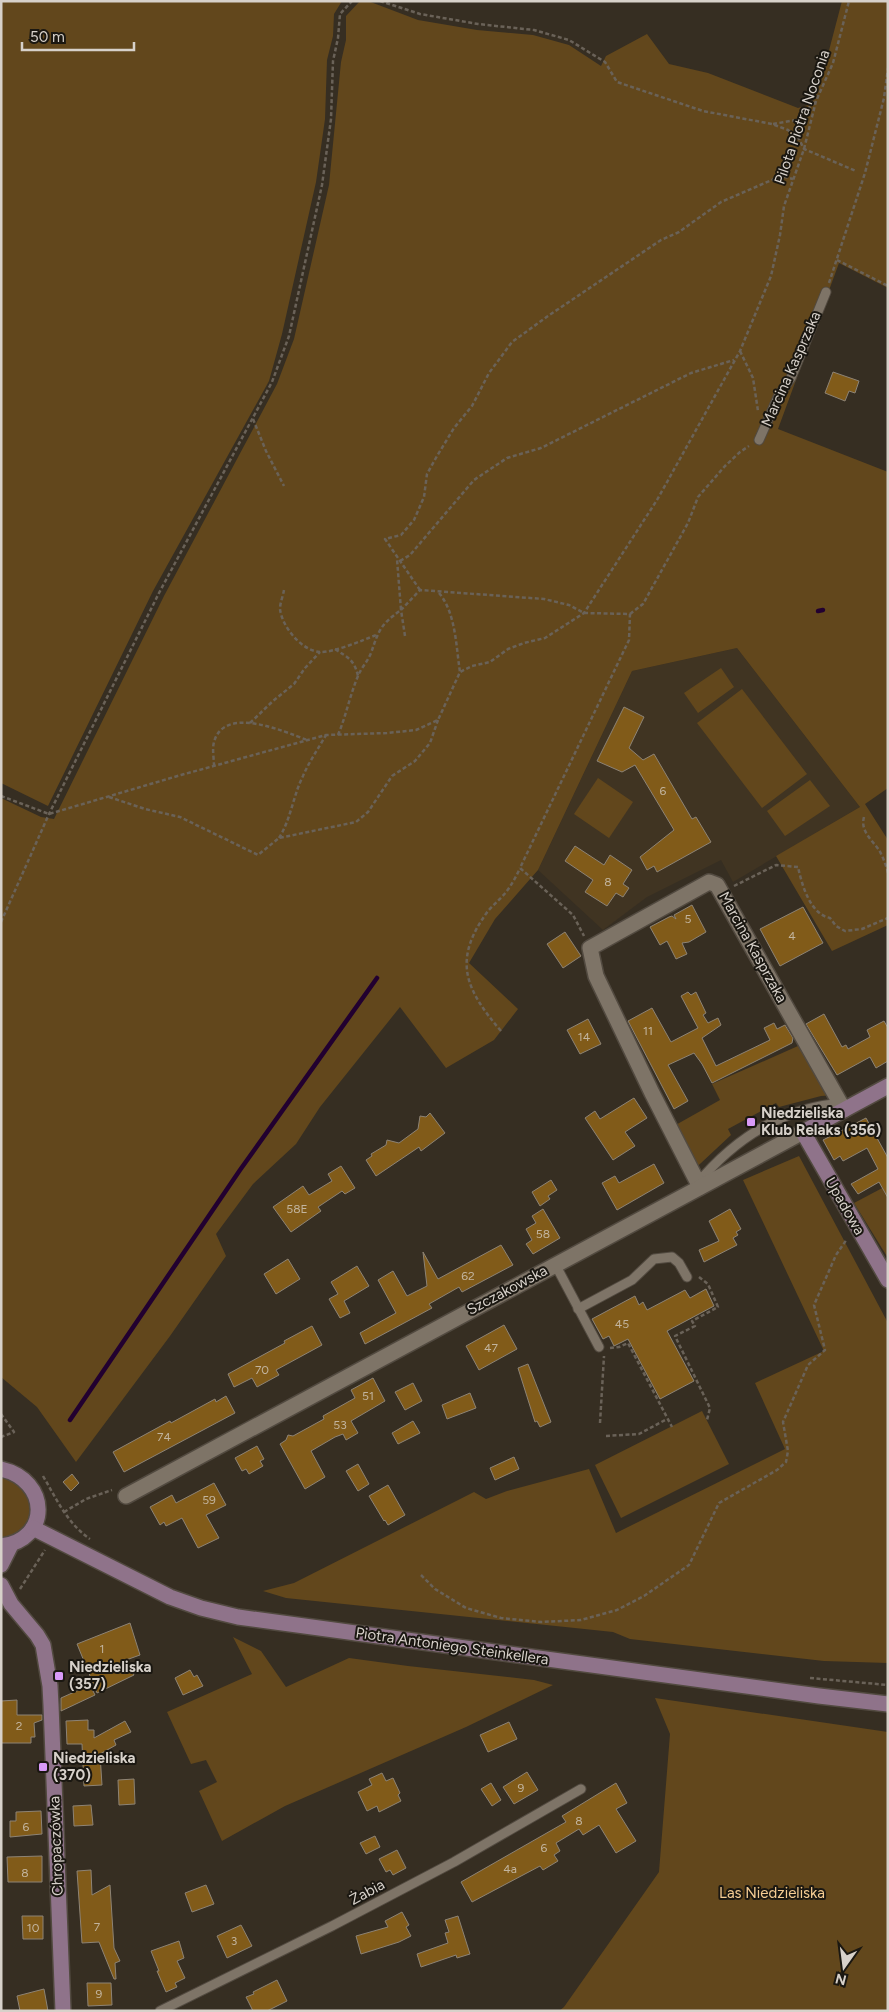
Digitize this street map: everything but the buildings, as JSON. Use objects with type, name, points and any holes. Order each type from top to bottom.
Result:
[{"type":"street","name":"Marcina Kasprzaka","points":[[590,948],[709,882],[718,885],[842,1106]]},
{"type":"street","points":[[590,948],[596,976],[696,1187]]},
{"type":"street","name":"Szczakowska","points":[[126,1496],[696,1187],[802,1132],[842,1106],[859,1102],[888,1086]]},
{"type":"street","name":"Upadowa","points":[[802,1132],[888,1280]]},
{"type":"street","points":[[1,1469],[11,1471],[24,1478],[33,1489],[38,1507],[33,1528],[23,1538],[6,1545],[1,1565]]},
{"type":"street","name":"Piotra Antoniego Steinkellera","points":[[33,1528],[170,1597],[201,1608],[238,1617],[809,1695],[888,1704]]},
{"type":"street","name":"Chropaczówka","points":[[1,1585],[6,1604],[37,1635],[43,1645],[50,1686],[63,2011]]},
{"type":"lane","name":"Marcina Kasprzaka","points":[[759,440],[779,395],[790,378],[826,292]]},
{"type":"lane","points":[[696,1187],[726,1152],[750,1135],[794,1113],[842,1106]]},
{"type":"lane","points":[[578,1309],[632,1280],[654,1259],[672,1257],[679,1263],[687,1276]]},
{"type":"lane","points":[[555,1264],[578,1309],[602,1348]]},
{"type":"lane","name":"Żabia","points":[[160,2011],[332,1926],[454,1862],[581,1789]]},
{"type":"path","points":[[1,922],[49,814],[159,594],[272,382],[289,336],[322,185],[330,119],[333,61],[338,38],[340,14],[352,1]]},
{"type":"path","points":[[380,1],[420,14],[478,24],[534,30],[569,40],[605,62],[617,82],[703,111],[772,124],[788,130],[799,139],[804,150],[856,171]]},
{"type":"path","name":"Pilota Piotra Noconia","points":[[584,613],[658,500],[740,351],[771,276],[784,206],[804,150],[816,101],[833,63],[849,1]]},
{"type":"path","name":"Marcina Kasprzaka","points":[[826,292],[865,172],[884,98],[888,68]]},
{"type":"path","points":[[772,124],[796,120],[816,101]]},
{"type":"path","points":[[501,1030],[485,1012],[470,988],[466,966],[471,940],[488,912],[509,888],[520,868],[629,640],[630,614],[584,613],[570,605],[544,599],[420,590],[385,540],[401,535],[414,520],[424,497],[427,474],[454,428],[472,406],[489,373],[512,342],[644,251],[661,240],[679,232],[721,202],[781,176],[793,179]]},
{"type":"path","points":[[837,260],[888,286]]},
{"type":"path","points":[[740,351],[754,378],[758,415]]},
{"type":"path","points":[[400,561],[410,555],[474,480],[507,458],[541,448],[691,373],[736,360]]},
{"type":"path","points":[[253,418],[266,452],[284,486]]},
{"type":"path","name":"Marcina Kasprzaka","points":[[630,614],[643,604],[688,523],[698,497],[740,452],[759,440]]},
{"type":"path","points":[[397,558],[405,636]]},
{"type":"path","points":[[284,590],[280,609],[289,630],[299,643],[320,652]]},
{"type":"path","points":[[338,735],[358,676],[370,654],[376,636],[386,621],[401,610],[420,590]]},
{"type":"path","points":[[279,838],[356,822],[368,812],[392,776],[415,761],[430,743],[438,720],[460,672],[446,601],[439,592]]},
{"type":"path","points":[[460,672],[472,666],[490,662],[508,649],[524,642],[545,638],[584,613]]},
{"type":"path","points":[[250,723],[294,684],[304,668],[320,652],[353,645],[376,636]]},
{"type":"path","points":[[334,649],[352,660],[356,666],[358,676]]},
{"type":"path","points":[[1,796],[49,814],[326,735],[416,730],[438,720]]},
{"type":"path","points":[[214,766],[213,743],[222,727],[234,722],[250,723],[309,740]]},
{"type":"path","points":[[109,797],[145,809],[180,817],[258,855],[279,838],[287,825],[303,775],[326,735]]},
{"type":"path","points":[[864,818],[862,823],[864,830],[882,857],[888,873]]},
{"type":"path","points":[[722,892],[776,864],[798,868],[804,889],[819,912],[830,918],[836,926],[846,931],[862,929],[888,918]]},
{"type":"path","points":[[520,868],[573,915],[590,948]]},
{"type":"path","points":[[421,1575],[435,1589],[466,1608],[502,1618],[541,1622],[581,1620],[617,1610],[644,1596],[689,1565],[720,1503],[777,1470],[786,1462],[788,1451],[783,1422],[808,1365],[825,1350],[814,1305],[845,1240],[861,1232]]},
{"type":"path","points":[[679,1263],[708,1284],[718,1307],[692,1321],[695,1326],[675,1336],[710,1408],[707,1420]]},
{"type":"path","points":[[630,1346],[672,1427]]},
{"type":"path","points":[[600,1423],[602,1348]]},
{"type":"path","points":[[1,1414],[14,1432],[1,1437]]},
{"type":"path","points":[[606,1436],[639,1434],[668,1419]]},
{"type":"path","points":[[43,1476],[64,1512],[78,1530],[93,1540]]},
{"type":"path","points":[[6,1604],[53,1538]]},
{"type":"path","points":[[804,1678],[888,1685]]},
{"type":"shaded area","points":[[737,648],[860,807],[733,882],[721,860],[647,897],[603,930],[538,870],[632,671]]},
{"type":"green space","points":[[1,1],[342,1],[334,14],[333,36],[327,60],[325,119],[316,182],[282,334],[269,381],[153,591],[48,806],[1,783]]},
{"type":"green space","points":[[360,1],[368,1],[418,20],[477,30],[533,35],[569,45],[601,66],[606,56],[647,34],[669,64],[708,73],[798,108],[812,104],[821,81],[842,1],[888,1],[888,288],[839,263],[778,429],[888,472],[888,788],[865,804],[888,840],[888,925],[832,951],[776,856],[860,807],[737,648],[632,671],[538,870],[495,919],[469,963],[518,1009],[494,1040],[446,1068],[400,1007],[320,1107],[296,1144],[253,1184],[216,1234],[226,1256],[170,1336],[76,1462],[37,1407],[1,1377],[1,798],[41,817],[54,819],[164,596],[277,384],[294,339],[329,185],[341,62],[346,40],[346,16]]},
{"type":"green space","points":[[721,668],[734,687],[698,713],[684,693]]},
{"type":"green space","points":[[742,689],[807,774],[762,808],[697,723]]},
{"type":"green space","points":[[598,778],[633,802],[609,838],[574,814]]},
{"type":"green space","points":[[810,780],[830,806],[785,836],[767,811]]},
{"type":"green space","points":[[807,1042],[836,1095],[821,1096],[779,1107],[776,1103],[728,1129],[731,1135],[686,1177],[665,1131],[720,1100],[712,1084]]},
{"type":"green space","points":[[799,1156],[888,1323],[888,1663],[824,1661],[630,1639],[613,1632],[286,1598],[263,1591],[294,1583],[474,1492],[486,1499],[507,1491],[589,1469],[616,1533],[785,1449],[755,1383],[824,1351],[743,1180]]},
{"type":"green space","points":[[888,1185],[888,1258],[854,1203]]},
{"type":"green space","points":[[702,1411],[729,1464],[621,1518],[595,1465]]},
{"type":"green space","points":[[1,1474],[24,1485],[31,1513],[30,1520],[21,1531],[1,1540]]},
{"type":"green space","points":[[233,1637],[261,1651],[286,1687],[349,1658],[534,1680],[553,1685],[466,1727],[285,1806],[222,1841],[199,1791],[217,1782],[206,1760],[191,1764],[167,1712],[252,1674]]},
{"type":"green space","name":"Las Niedzieliska","points":[[655,1698],[888,1732],[888,2011],[559,2011],[564,2007],[659,1872],[670,1734]]},
{"type":"waterway","points":[[818,611],[823,610]]},
{"type":"waterway","points":[[70,1420],[240,1170],[377,978]]},
{"type":"place","name":"Niedzieliska Klub Relaks (356)","points":[[751,1122]]},
{"type":"place","name":"Niedzieliska (357)","points":[[59,1676]]},
{"type":"place","name":"Niedzieliska (370)","points":[[43,1767]]}]
